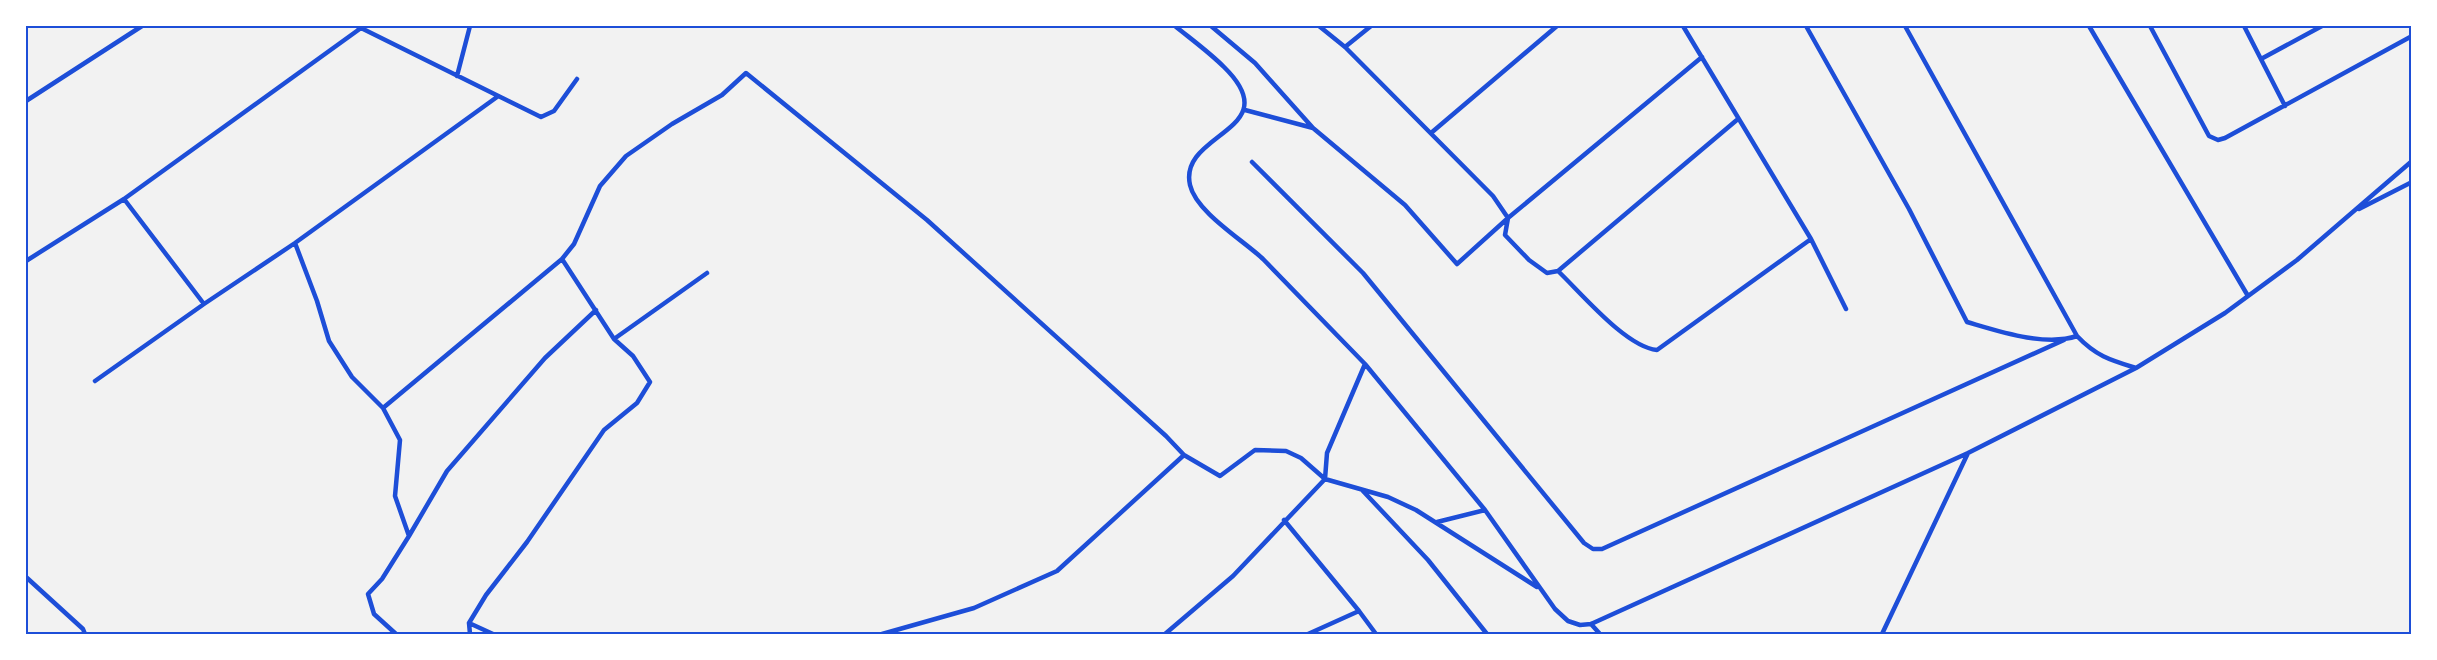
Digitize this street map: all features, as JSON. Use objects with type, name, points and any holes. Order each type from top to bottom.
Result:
[{"type":"street","points":[[26,101],[142,26]]},
{"type":"street","points":[[457,76],[470,26]]},
{"type":"street","points":[[1175,26],[1225,68],[1246,101],[1245,110],[1238,121],[1196,158],[1189,170],[1190,186],[1197,200],[1229,232],[1249,245],[1365,364],[1485,510],[1539,589],[1568,621],[1580,625],[1591,624],[1968,453],[2136,368],[2225,313],[2297,260],[2412,161]]},
{"type":"street","points":[[1211,26],[1255,63],[1313,128],[1405,205],[1457,264],[1508,218],[1702,57]]},
{"type":"street","points":[[1319,26],[1345,47],[1493,196],[1508,218],[1505,235],[1529,260],[1547,273],[1558,271],[1738,119]]},
{"type":"street","points":[[1345,47],[1371,26]]},
{"type":"street","points":[[1431,133],[1557,26]]},
{"type":"street","points":[[1683,26],[1811,239],[1846,309]]},
{"type":"street","points":[[1806,26],[1909,209],[1967,322],[2011,334],[2064,340]]},
{"type":"street","points":[[1905,26],[2076,336],[2091,351],[2104,358],[2136,368]]},
{"type":"street","points":[[2089,26],[2248,296]]},
{"type":"street","points":[[2150,26],[2209,136],[2218,140],[2412,36]]},
{"type":"street","points":[[2244,26],[2284,106]]},
{"type":"street","points":[[2261,59],[2322,26]]},
{"type":"street","points":[[26,261],[124,199],[363,27],[541,117],[554,111],[577,79]]},
{"type":"street","points":[[384,408],[562,259],[578,235],[600,186],[626,156],[672,124],[722,95],[746,73],[927,220],[1184,455],[1220,476],[1255,450],[1286,451],[1301,458],[1325,479],[1388,497],[1437,522],[1539,589]]},
{"type":"street","points":[[95,381],[295,243],[498,97]]},
{"type":"street","points":[[1245,110],[1313,128]]},
{"type":"street","points":[[1251,162],[1363,273],[1577,534],[1593,549],[1602,549],[2076,336]]},
{"type":"street","points":[[2351,213],[2412,182]]},
{"type":"street","points":[[124,199],[204,304]]},
{"type":"street","points":[[1558,271],[1630,340],[1646,349],[1657,350],[1811,239]]},
{"type":"street","points":[[295,243],[317,301],[328,341],[352,377],[384,408],[400,440],[394,496],[409,536]]},
{"type":"street","points":[[470,634],[469,623],[486,595],[548,513],[604,430],[637,403],[650,382],[633,356],[614,339],[562,259]]},
{"type":"street","points":[[614,339],[707,273]]},
{"type":"street","points":[[396,634],[374,614],[368,594],[381,579],[409,536],[447,471],[545,358],[596,309]]},
{"type":"street","points":[[1165,634],[1233,576],[1325,479],[1327,453],[1365,364]]},
{"type":"street","points":[[1882,634],[1968,453]]},
{"type":"street","points":[[882,634],[974,608],[1057,571],[1184,455]]},
{"type":"street","points":[[1361,489],[1428,560],[1487,634]]},
{"type":"street","points":[[1437,522],[1485,510]]},
{"type":"street","points":[[1284,520],[1376,634]]},
{"type":"street","points":[[26,577],[83,629],[85,634]]},
{"type":"street","points":[[1308,634],[1359,611]]},
{"type":"street","points":[[469,623],[493,634]]},
{"type":"street","points":[[1591,624],[1600,634]]}]
